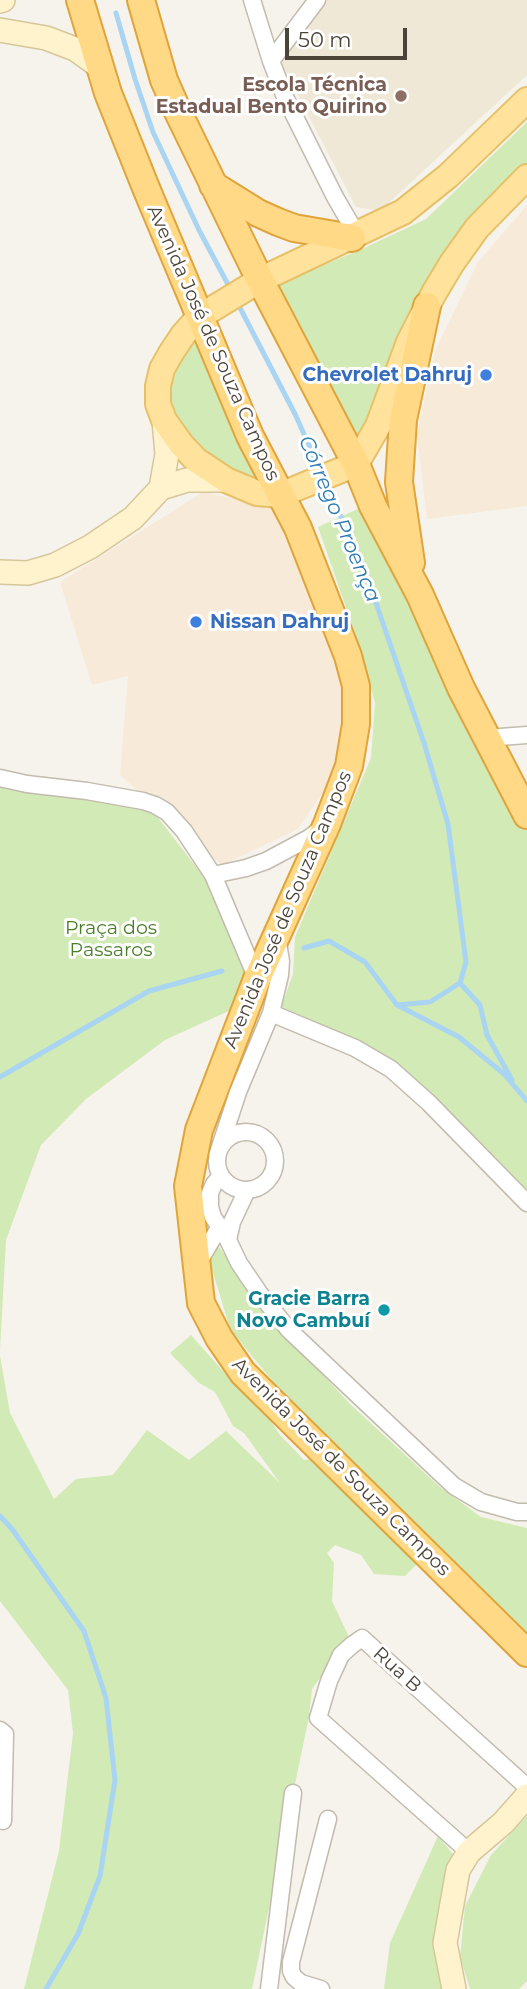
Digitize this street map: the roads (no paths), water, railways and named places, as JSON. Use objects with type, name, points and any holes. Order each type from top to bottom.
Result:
[{"type":"highway","name":"Avenida José de Souza Campos","points":[[80,0],[108,93],[146,188],[204,314],[250,436],[298,528],[348,656],[356,686],[356,724],[349,766],[327,824],[257,979],[199,1130],[188,1185],[201,1303],[219,1338],[243,1373],[527,1653]]},
{"type":"highway","points":[[141,0],[164,79],[255,283],[349,468],[373,506],[420,595],[461,688],[527,815]]},
{"type":"highway","points":[[213,185],[258,213],[294,228],[355,237]]},
{"type":"highway","points":[[420,595],[404,527],[399,482],[403,420],[427,306]]},
{"type":"main road","points":[[0,30],[46,38],[75,49],[100,66]]},
{"type":"main road","points":[[527,100],[448,176],[404,212],[255,283],[204,314],[183,335],[162,369],[158,404],[164,420],[181,444],[196,460],[226,480],[257,493],[279,495],[349,468],[378,426],[402,360],[427,306],[452,263],[477,228],[527,177]]},
{"type":"main road","points":[[161,488],[167,454],[164,420]]},
{"type":"main road","points":[[0,572],[28,573],[55,565],[90,547],[133,518],[161,488],[187,480],[226,480]]},
{"type":"main road","points":[[454,1989],[445,1943],[458,1870],[469,1852],[503,1823],[527,1796]]},
{"type":"street","points":[[252,0],[271,61],[303,134],[355,237]]},
{"type":"street","points":[[271,61],[317,0]]},
{"type":"street","points":[[487,738],[527,735]]},
{"type":"street","points":[[0,778],[87,791],[155,805],[167,812],[184,831],[213,875],[257,979]]},
{"type":"street","points":[[213,875],[266,861],[309,838],[327,824]]},
{"type":"street","points":[[220,1147],[230,1136],[255,1133],[264,1138],[274,1152],[273,1172],[260,1186],[247,1190],[237,1188],[228,1184],[221,1176],[217,1157],[220,1147],[238,1092],[271,1013],[281,968],[277,934]]},
{"type":"street","points":[[271,1013],[355,1048],[391,1069],[429,1103],[527,1203]]},
{"type":"street","points":[[238,1092],[239,1133]]},
{"type":"street","points":[[221,1176],[210,1193],[209,1207],[239,1263],[289,1330],[454,1486],[481,1502],[516,1512],[527,1512]]},
{"type":"street","points":[[198,1263],[232,1222],[247,1190]]},
{"type":"street","name":"Rua B","points":[[469,1852],[318,1718],[329,1681],[341,1655],[362,1638],[527,1787]]},
{"type":"street","points":[[0,1730],[5,1734],[3,1821]]},
{"type":"street","points":[[269,1989],[293,1793]]},
{"type":"street","points":[[321,1989],[294,1978],[291,1962],[328,1819]]},
{"type":"waterway","name":"Córrego Proença","points":[[116,13],[153,132],[199,230],[231,290]]},
{"type":"waterway","name":"Córrego Proença","points":[[237,302],[295,414],[321,472]]},
{"type":"waterway","name":"Córrego Proença","points":[[326,484],[363,565],[424,743],[448,824],[466,962],[460,983],[430,1002],[397,1005]]},
{"type":"waterway","points":[[304,948],[329,941],[365,962],[397,1005],[459,1037],[504,1074],[527,1101]]},
{"type":"waterway","points":[[0,1077],[149,991],[222,971]]},
{"type":"waterway","points":[[460,983],[480,1005],[487,1035],[512,1080]]},
{"type":"waterway","points":[[0,1516],[84,1631],[106,1698],[115,1780],[100,1876],[78,1934],[46,1989]]},
{"type":"place","name":"Escola Técnica Estadual Bento Quirino","points":[[401,96]]},
{"type":"place","name":"Chevrolet Dahruj","points":[[486,375]]},
{"type":"place","name":"Nissan Dahruj","points":[[196,622]]},
{"type":"place","name":"Gracie Barra Novo Cambuí","points":[[384,1310]]},
{"type":"park label","name":"Praça dos Passaros","points":[[111,939]]}]
